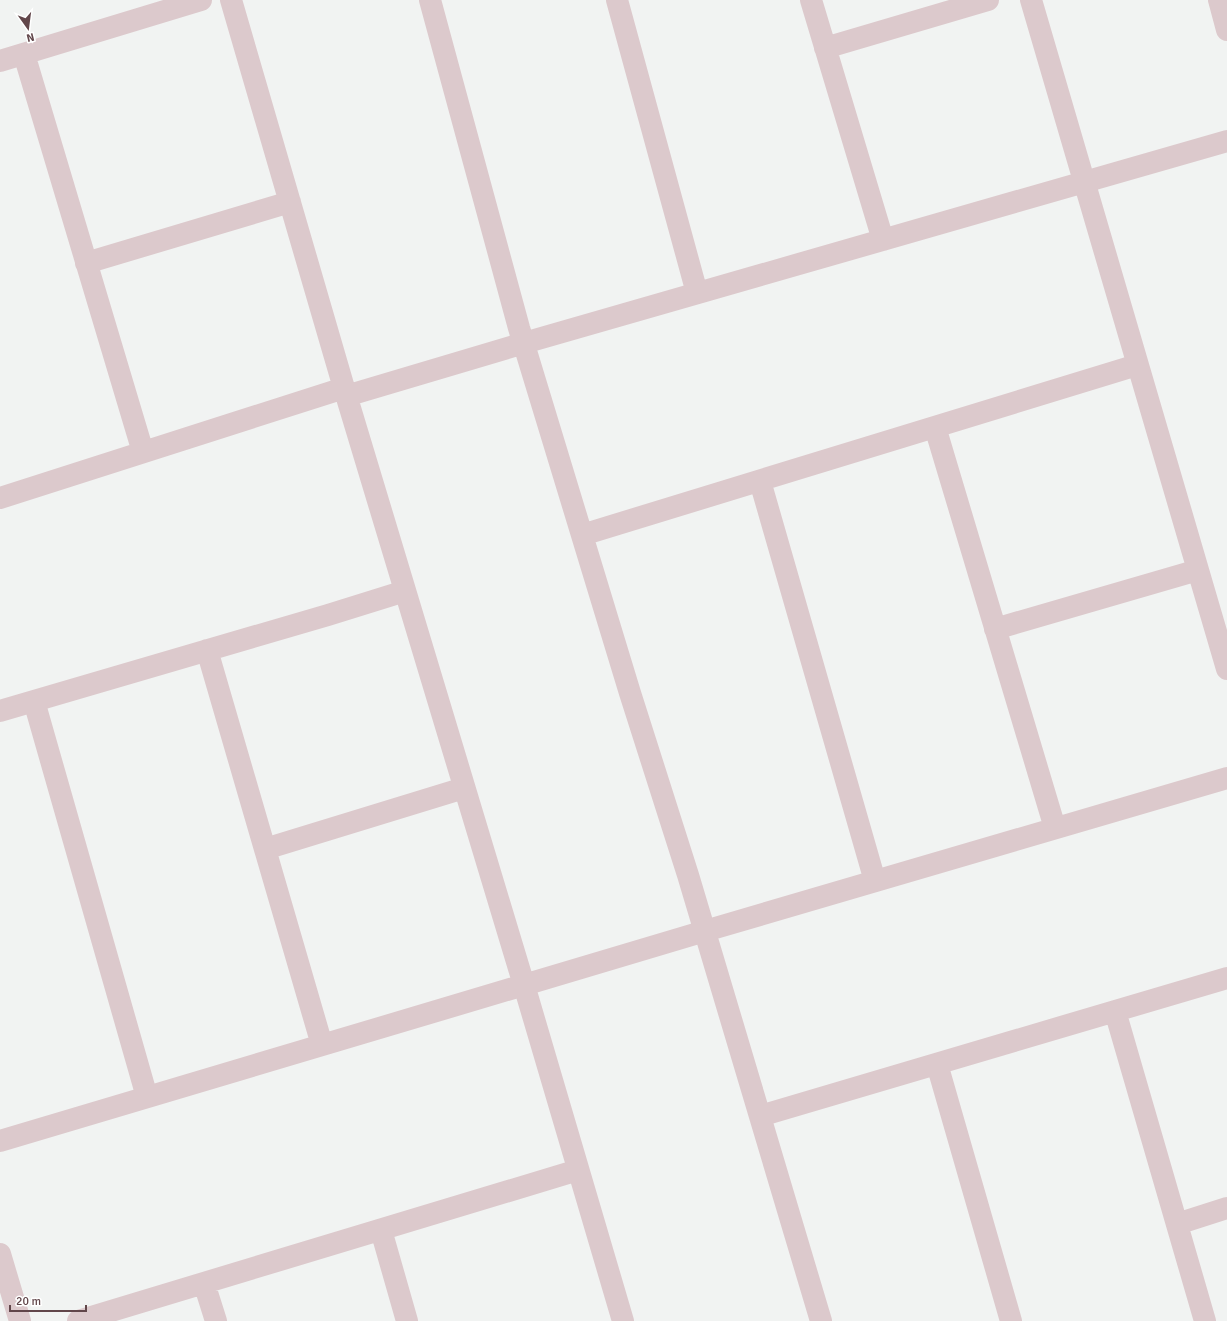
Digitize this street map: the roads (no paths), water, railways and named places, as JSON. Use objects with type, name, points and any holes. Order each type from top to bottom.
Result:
[{"type":"street","points":[[0,61],[201,0]]},
{"type":"street","points":[[231,0],[345,392],[524,985],[623,1321]]},
{"type":"street","points":[[430,0],[524,343],[630,693],[705,930],[821,1321]]},
{"type":"street","points":[[617,0],[697,293]]},
{"type":"street","points":[[811,0],[883,240]]},
{"type":"street","points":[[825,48],[988,0]]},
{"type":"street","points":[[1031,0],[1227,669]]},
{"type":"street","points":[[1218,0],[1227,30]]},
{"type":"street","points":[[24,54],[143,452]]},
{"type":"street","points":[[0,498],[143,452],[345,392],[524,343],[1227,141]]},
{"type":"street","points":[[86,263],[290,202]]},
{"type":"street","points":[[582,535],[1138,365]]},
{"type":"street","points":[[935,427],[1056,828]]},
{"type":"street","points":[[760,481],[875,881]]},
{"type":"street","points":[[995,629],[1198,570]]},
{"type":"street","points":[[0,711],[405,591]]},
{"type":"street","points":[[207,650],[322,1045]]},
{"type":"street","points":[[34,701],[146,1098]]},
{"type":"street","points":[[0,1141],[705,930],[1227,778]]},
{"type":"street","points":[[265,849],[464,788]]},
{"type":"street","points":[[760,1116],[1227,978]]},
{"type":"street","points":[[1115,1011],[1204,1321]]},
{"type":"street","points":[[937,1064],[1010,1321]]},
{"type":"street","points":[[78,1321],[578,1170]]},
{"type":"street","points":[[1176,1224],[1227,1208]]},
{"type":"street","points":[[381,1230],[408,1321]]},
{"type":"street","points":[[0,1254],[20,1321]]},
{"type":"street","points":[[204,1283],[216,1321]]}]
